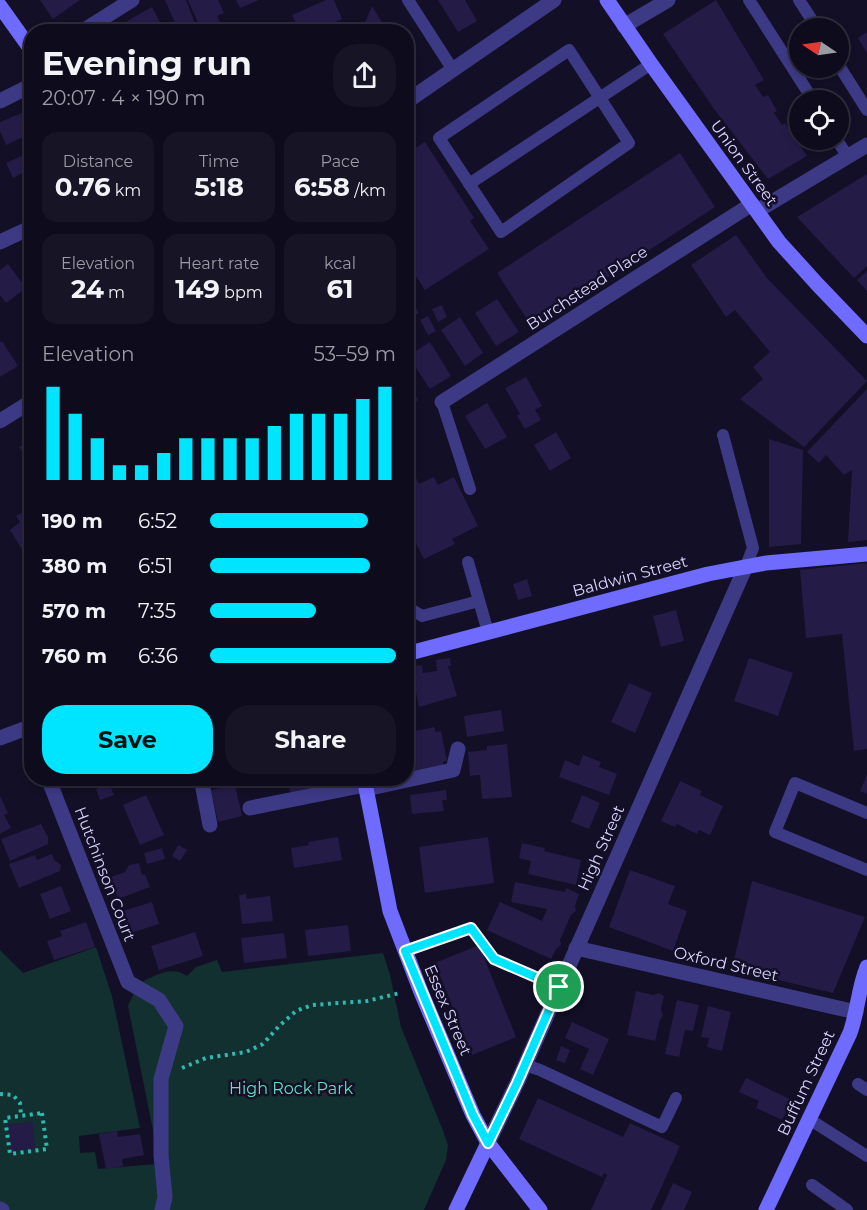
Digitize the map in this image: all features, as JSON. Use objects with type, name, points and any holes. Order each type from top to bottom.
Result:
[{"type":"main road","name":"Union Street","points":[[607,0],[754,208],[790,255],[867,336]]},
{"type":"main road","points":[[0,6],[24,40]]},
{"type":"main road","name":"Baldwin Street","points":[[414,652],[708,574],[746,566],[867,554]]},
{"type":"main road","name":"Essex Street","points":[[365,786],[390,911],[405,951],[473,1115],[488,1143],[540,1210]]},
{"type":"main road","name":"Buffum Street","points":[[766,1210],[850,1033],[862,1014],[860,986],[867,967]]},
{"type":"main road","points":[[456,1210],[488,1143]]},
{"type":"street","points":[[94,24],[132,0]]},
{"type":"street","points":[[414,97],[554,0]]},
{"type":"street","points":[[624,26],[668,0]]},
{"type":"street","points":[[0,101],[24,89]]},
{"type":"street","name":"Burchstead Place","points":[[442,402],[754,208],[867,145]]},
{"type":"street","points":[[0,242],[24,231]]},
{"type":"street","points":[[0,421],[24,406]]},
{"type":"street","name":"High Street","points":[[488,1143],[525,1065],[746,566]]},
{"type":"street","points":[[0,738],[24,732]]},
{"type":"street","points":[[414,776],[453,770],[458,749]]},
{"type":"street","name":"Hutchinson Court","points":[[51,786],[128,982],[159,1000],[176,1026],[163,1069]]},
{"type":"street","points":[[203,786],[210,825]]},
{"type":"street","points":[[250,808],[355,786]]},
{"type":"street","name":"Oxford Street","points":[[576,948],[862,1014]]},
{"type":"street","points":[[162,1210],[165,1197],[161,1155],[160,1078],[163,1069]]},
{"type":"lane","points":[[408,0],[453,70]]},
{"type":"lane","points":[[749,0],[807,90]]},
{"type":"lane","points":[[799,0],[811,18]]},
{"type":"lane","points":[[569,50],[629,143],[501,232],[469,184],[439,138],[569,50]]},
{"type":"lane","points":[[469,184],[651,64]]},
{"type":"lane","points":[[847,78],[867,110]]},
{"type":"lane","points":[[843,150],[848,157]]},
{"type":"lane","points":[[442,402],[470,489]]},
{"type":"lane","points":[[723,435],[753,548],[746,566]]},
{"type":"lane","points":[[468,562],[488,632]]},
{"type":"lane","points":[[414,611],[422,616],[478,601]]},
{"type":"lane","points":[[867,813],[795,783],[775,832],[867,870]]},
{"type":"lane","points":[[405,951],[471,928],[494,959],[559,987]]},
{"type":"lane","points":[[525,1065],[663,1127],[676,1098]]},
{"type":"lane","points":[[809,1119],[867,1156]]},
{"type":"lane","points":[[812,1185],[847,1210]]},
{"type":"path","points":[[163,1069],[178,1070],[206,1059],[246,1052],[263,1044],[296,1011],[312,1005],[367,1001],[400,993]]},
{"type":"path","points":[[0,1094],[14,1095],[20,1103],[21,1115]]},
{"type":"path","points":[[42,1113],[47,1149],[10,1154],[5,1118],[21,1115],[42,1113]]},
{"type":"green space","name":"High Rock Park","points":[[96,947],[112,996],[140,1128],[79,1136],[80,1153],[95,1152],[98,1169],[156,1164],[153,1130],[128,1006],[138,984],[156,975],[175,971],[187,976],[196,967],[217,960],[222,972],[383,953],[401,1027],[448,1145],[446,1160],[424,1210],[0,1210],[0,950],[23,973]]},
{"type":"building","points":[[40,0],[80,0],[53,19]]},
{"type":"building","points":[[165,0],[186,0],[195,23],[175,24]]},
{"type":"building","points":[[188,0],[218,0],[224,13],[217,16],[221,24],[199,24]]},
{"type":"building","points":[[236,0],[259,0],[240,8]]},
{"type":"building","points":[[326,0],[334,0],[342,19],[331,24],[296,24],[292,15]]},
{"type":"building","points":[[438,0],[465,0],[477,21],[458,32]]},
{"type":"building","points":[[716,0],[764,80],[755,85],[763,97],[768,95],[777,111],[774,113],[782,125],[785,123],[789,129],[789,150],[803,150],[807,156],[768,179],[714,109],[663,34]]},
{"type":"building","points":[[372,6],[383,24],[364,24]]},
{"type":"building","points":[[152,7],[161,24],[129,24],[127,21]]},
{"type":"building","points":[[867,32],[867,53],[858,38]]},
{"type":"building","points":[[24,112],[24,137],[6,145],[0,131],[0,122]]},
{"type":"building","points":[[425,142],[474,218],[470,221],[489,249],[425,290],[414,273],[414,149]]},
{"type":"building","points":[[680,153],[715,207],[532,327],[497,273]]},
{"type":"building","points":[[24,155],[24,172],[13,178],[6,163]]},
{"type":"building","points":[[867,174],[867,266],[854,278],[797,217]]},
{"type":"building","points":[[736,235],[767,278],[867,381],[804,447],[740,399],[763,379],[753,367],[770,352],[735,310],[726,317],[691,265]]},
{"type":"building","points":[[8,264],[24,285],[24,290],[6,303],[0,295],[0,270]]},
{"type":"building","points":[[867,271],[867,291],[857,280]]},
{"type":"building","points":[[497,299],[519,332],[496,346],[475,313]]},
{"type":"building","points":[[414,305],[419,313],[414,316]]},
{"type":"building","points":[[442,305],[447,317],[438,322],[432,309]]},
{"type":"building","points":[[428,316],[436,331],[428,335],[420,320]]},
{"type":"building","points":[[460,317],[483,353],[465,366],[441,330]]},
{"type":"building","points":[[2,341],[18,366],[0,377],[0,342]]},
{"type":"building","points":[[430,342],[451,376],[430,389],[414,365],[414,352]]},
{"type":"building","points":[[526,377],[542,406],[535,410],[541,420],[525,429],[517,416],[520,414],[505,388]]},
{"type":"building","points":[[867,389],[867,540],[848,542],[852,470],[844,475],[826,455],[819,463],[807,452]]},
{"type":"building","points":[[487,403],[507,437],[485,449],[465,416]]},
{"type":"building","points":[[556,432],[571,458],[550,471],[534,445]]},
{"type":"building","points":[[769,439],[803,450],[801,544],[769,547]]},
{"type":"building","points":[[24,444],[24,455],[19,447]]},
{"type":"building","points":[[414,474],[419,484],[434,477],[438,485],[454,477],[478,526],[452,539],[455,544],[424,559],[414,540]]},
{"type":"building","points":[[24,512],[24,553],[10,530],[20,522],[16,516]]},
{"type":"building","points":[[867,563],[867,749],[854,751],[842,634],[806,638],[800,570]]},
{"type":"building","points":[[527,579],[532,596],[518,600],[513,584]]},
{"type":"building","points":[[676,610],[684,641],[661,647],[653,616]]},
{"type":"building","points":[[450,658],[451,666],[448,666],[457,696],[419,707],[414,682],[414,666],[422,665],[423,673],[437,671],[436,660]]},
{"type":"building","points":[[749,658],[793,673],[778,716],[734,701]]},
{"type":"building","points":[[629,683],[652,693],[635,733],[611,722]]},
{"type":"building","points":[[501,710],[504,731],[467,737],[464,716]]},
{"type":"building","points":[[434,727],[436,732],[441,731],[447,761],[443,762],[444,769],[414,775],[414,731]]},
{"type":"building","points":[[507,744],[512,797],[482,799],[480,775],[470,776],[468,752],[487,750],[487,746]]},
{"type":"building","points":[[583,755],[601,762],[599,767],[617,774],[609,795],[559,777],[565,760],[579,766]]},
{"type":"building","points":[[867,775],[867,794],[860,791]]},
{"type":"building","points":[[680,781],[702,791],[700,795],[723,806],[710,835],[699,830],[697,834],[677,824],[675,827],[661,821]]},
{"type":"building","points":[[110,786],[114,795],[100,800],[96,789]]},
{"type":"building","points":[[235,786],[242,816],[218,822],[211,790]]},
{"type":"building","points":[[289,786],[322,786],[319,789],[304,789],[305,795],[291,796]]},
{"type":"building","points":[[446,790],[447,800],[442,800],[444,811],[412,814],[410,795]]},
{"type":"building","points":[[146,795],[164,835],[140,845],[123,805]]},
{"type":"building","points":[[582,795],[600,803],[589,829],[571,822]]},
{"type":"building","points":[[0,796],[8,813],[4,815],[11,828],[0,834]]},
{"type":"building","points":[[41,824],[48,837],[48,844],[10,861],[1,839]]},
{"type":"building","points":[[338,837],[342,860],[294,868],[291,848],[309,845],[308,842]]},
{"type":"building","points":[[488,837],[494,883],[425,893],[419,847]]},
{"type":"building","points":[[522,843],[581,860],[576,885],[528,874],[531,861],[519,858]]},
{"type":"building","points":[[178,845],[187,850],[180,861],[172,856]]},
{"type":"building","points":[[162,848],[165,859],[147,864],[144,853]]},
{"type":"building","points":[[52,854],[54,860],[61,865],[60,871],[19,888],[9,864],[35,855],[37,860]]},
{"type":"building","points":[[139,863],[142,875],[145,874],[150,887],[118,899],[111,877],[125,872],[129,865]]},
{"type":"building","points":[[630,870],[675,886],[668,904],[687,911],[673,951],[609,927]]},
{"type":"building","points":[[752,881],[865,917],[833,993],[732,969]]},
{"type":"building","points":[[515,882],[565,892],[566,888],[579,894],[575,906],[576,911],[571,915],[560,940],[561,945],[551,959],[487,930],[500,902],[542,921],[547,909],[511,902]]},
{"type":"building","points":[[61,886],[71,911],[50,919],[40,894]]},
{"type":"building","points":[[246,894],[247,899],[270,896],[273,921],[242,924],[239,895]]},
{"type":"building","points":[[152,902],[159,924],[131,933],[123,911]]},
{"type":"building","points":[[86,922],[95,947],[54,960],[47,941],[62,936],[60,931]]},
{"type":"building","points":[[348,925],[351,951],[308,956],[305,930]]},
{"type":"building","points":[[195,932],[203,956],[159,970],[151,946]]},
{"type":"building","points":[[284,933],[287,958],[244,963],[241,938]]},
{"type":"building","points":[[479,945],[516,1037],[472,1055],[435,963]]},
{"type":"building","points":[[636,991],[653,995],[659,993],[664,996],[661,1009],[663,1016],[655,1041],[627,1035]]},
{"type":"building","points":[[677,1000],[699,1005],[693,1031],[685,1030],[679,1057],[665,1054]]},
{"type":"building","points":[[708,1006],[731,1012],[722,1051],[707,1047],[709,1038],[701,1037]]},
{"type":"building","points":[[572,1022],[609,1039],[593,1075],[580,1069],[589,1049],[565,1038]]},
{"type":"building","points":[[561,1046],[570,1050],[565,1063],[556,1060]]},
{"type":"building","points":[[746,1078],[792,1100],[782,1120],[756,1108],[759,1101],[739,1092]]},
{"type":"building","points":[[538,1098],[623,1137],[630,1123],[680,1146],[651,1210],[591,1210],[607,1175],[604,1173],[602,1177],[519,1139]]},
{"type":"building","points":[[33,1122],[35,1149],[10,1151],[8,1124]]},
{"type":"building","points":[[117,1131],[118,1137],[140,1134],[144,1155],[122,1159],[123,1166],[106,1169],[99,1134]]},
{"type":"building","points":[[673,1183],[692,1192],[684,1210],[661,1210]]},
{"type":"route","points":[[471,928],[494,959],[559,987],[488,1143],[473,1115],[405,951],[471,928]]}]
